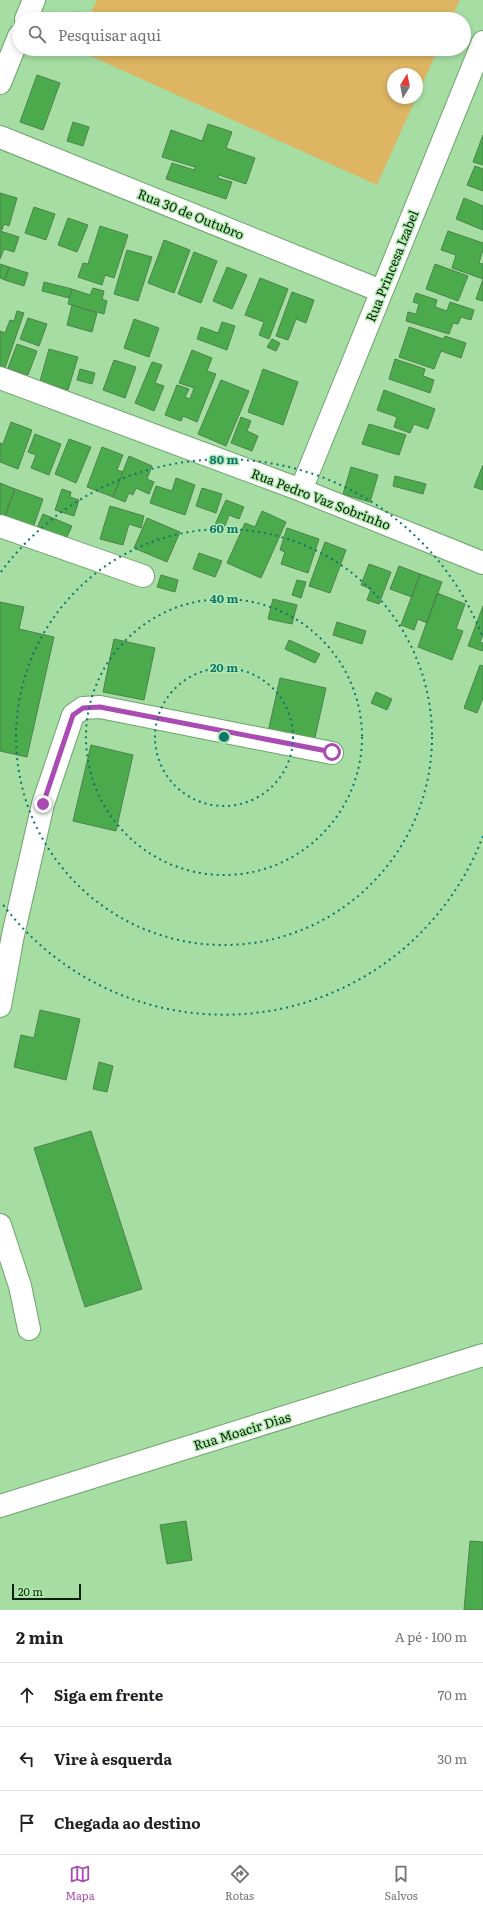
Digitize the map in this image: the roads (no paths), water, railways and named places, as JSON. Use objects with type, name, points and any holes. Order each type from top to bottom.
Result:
[{"type":"street","points":[[29,12],[34,0]]},
{"type":"street","name":"Rua Princesa Izabel","points":[[301,490],[483,42]]},
{"type":"street","points":[[0,83],[12,53]]},
{"type":"street","name":"Rua 30 de Outubro","points":[[0,137],[381,291]]},
{"type":"street","name":"Rua Pedro Vaz Sobrinho","points":[[0,378],[301,490],[483,563]]},
{"type":"street","points":[[0,526],[143,576]]},
{"type":"street","points":[[0,1006],[6,934],[43,804],[73,715],[83,708],[100,707],[332,752]]},
{"type":"street","points":[[0,1225],[20,1286],[30,1329]]},
{"type":"street","name":"Rua Moacir Dias","points":[[0,1506],[483,1355]]}]
